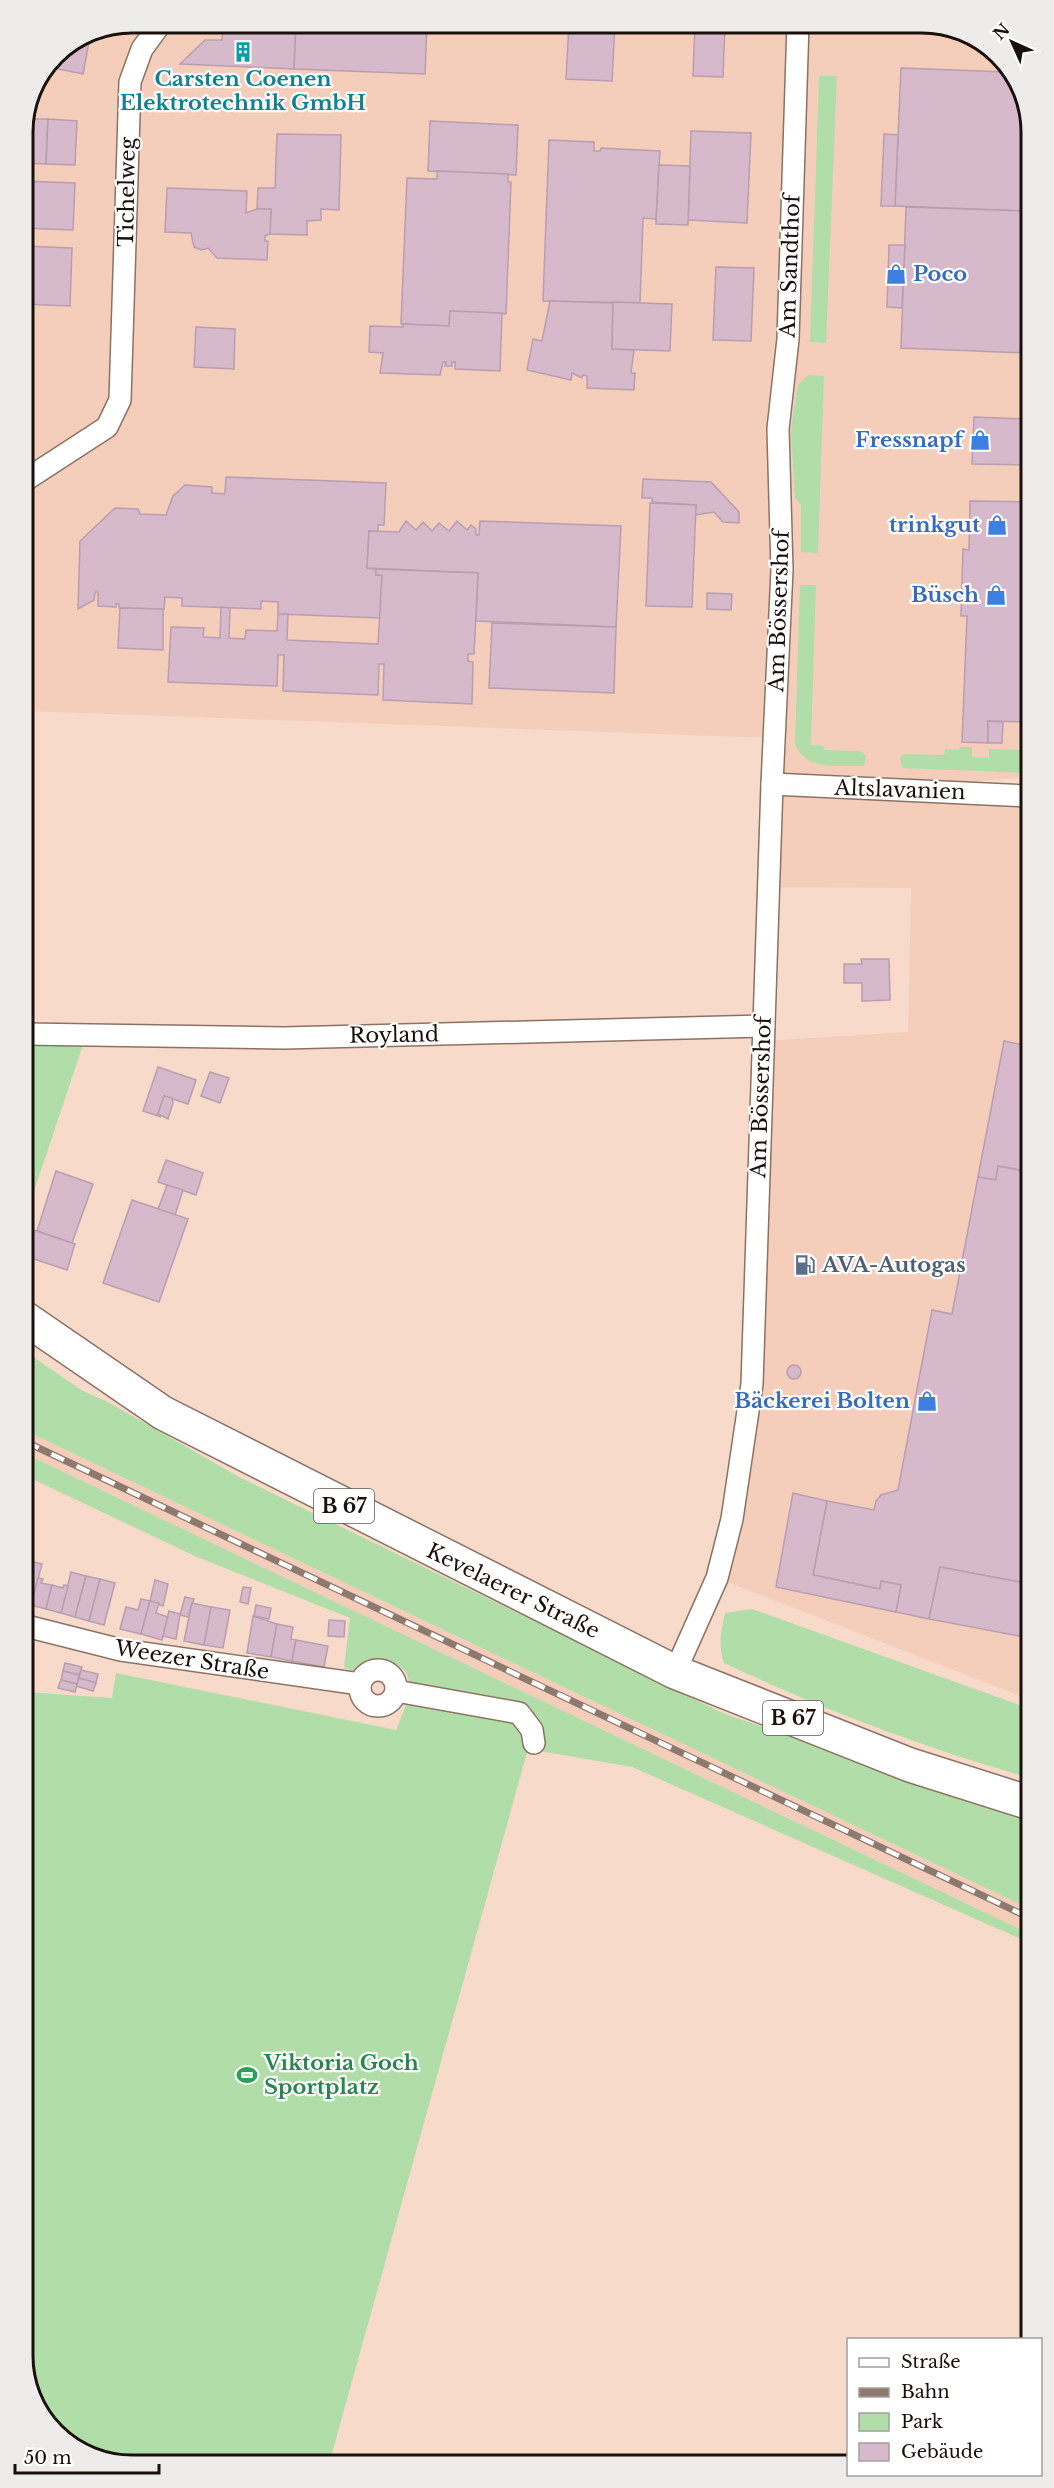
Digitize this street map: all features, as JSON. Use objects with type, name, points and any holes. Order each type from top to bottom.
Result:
[{"type":"main road","name":"Kevelaerer Straße","points":[[33,1324],[163,1413],[675,1672],[910,1765],[1021,1800]]},
{"type":"street","name":"Tichelweg","points":[[33,476],[83,445],[107,427],[120,400],[123,370],[130,82],[142,50],[154,33]]},
{"type":"street","name":"Am Sandthof","points":[[781,509],[778,429],[788,339],[798,33]]},
{"type":"street","name":"Am Bössershof","points":[[675,1672],[717,1578],[732,1519],[752,1384],[772,784],[782,570],[781,509]]},
{"type":"street","name":"Altslavanien","points":[[772,784],[1021,796]]},
{"type":"street","name":"Royland","points":[[33,1034],[284,1038],[764,1026]]},
{"type":"street","name":"Weezer Straße","points":[[33,1628],[121,1650],[360,1684],[361,1697],[371,1706],[384,1706],[390,1702],[396,1691],[519,1713],[532,1730],[534,1743]]},
{"type":"shaded area","points":[[132,33],[929,33],[972,46],[982,53],[982,72],[1001,72],[1008,82],[1016,100],[1021,132],[1021,778],[888,789],[1021,800],[1021,1696],[717,1578],[752,1384],[763,1041],[908,1032],[911,888],[769,887],[774,738],[33,711],[33,125],[36,106],[41,94],[50,77],[62,62],[77,50],[94,41],[113,35]]},
{"type":"shaded area","points":[[33,1434],[1021,1905],[1021,1930],[33,1457]]},
{"type":"green space","points":[[819,76],[837,76],[826,343],[810,342]]},
{"type":"green space","points":[[808,375],[824,376],[818,553],[801,552],[801,505],[795,498],[791,434],[798,385]]},
{"type":"green space","points":[[800,585],[816,585],[811,745],[823,746],[824,750],[860,751],[866,756],[864,766],[814,763],[806,759],[795,743]]},
{"type":"green space","points":[[960,747],[972,747],[972,757],[989,758],[989,749],[1021,750],[1021,773],[902,768],[900,757],[905,754],[944,755],[945,749],[959,750]]},
{"type":"green space","points":[[33,1034],[86,1036],[33,1194]]},
{"type":"green space","points":[[33,1357],[83,1391],[108,1402],[239,1477],[725,1714],[1021,1814],[1021,1905],[33,1434]]},
{"type":"green space","name":"Viktoria Goch Sportplatz","points":[[33,1457],[1021,1930],[1021,1939],[632,1767],[528,1749],[332,2455],[125,2455],[100,2450],[82,2442],[62,2426],[43,2400],[38,2388],[33,2356],[33,1692],[112,1698],[116,1673],[396,1730],[409,1691],[408,1676],[398,1665],[382,1662],[359,1672],[344,1668],[350,1618],[197,1557],[33,1479]]},
{"type":"green space","points":[[752,1609],[1021,1705],[1021,1775],[875,1727],[799,1697],[724,1663],[721,1632],[725,1613]]},
{"type":"building","name":"Carsten Coenen Elektrotechnik GmbH","points":[[223,33],[296,33],[294,69],[180,64],[205,40],[222,40]]},
{"type":"building","points":[[296,33],[427,33],[425,74],[294,69]]},
{"type":"building","points":[[568,33],[614,33],[612,81],[566,79]]},
{"type":"building","points":[[695,33],[725,33],[723,77],[693,76]]},
{"type":"building","points":[[89,44],[83,74],[57,69],[77,50]]},
{"type":"building","points":[[901,68],[1001,72],[1016,100],[1019,113],[1021,211],[895,206]]},
{"type":"building","points":[[34,119],[48,119],[46,164],[33,163]]},
{"type":"building","points":[[48,119],[77,121],[75,165],[46,164]]},
{"type":"building","points":[[430,121],[518,125],[516,175],[428,171]]},
{"type":"building","points":[[691,131],[751,133],[747,223],[688,220]]},
{"type":"building","points":[[277,134],[341,135],[339,210],[321,209],[321,220],[307,221],[307,235],[270,234],[271,209],[257,209],[258,188],[275,188]]},
{"type":"building","points":[[884,134],[898,135],[895,206],[881,206]]},
{"type":"building","points":[[549,140],[594,142],[594,151],[600,151],[601,148],[660,151],[656,219],[643,218],[640,303],[543,301]]},
{"type":"building","points":[[659,165],[690,166],[688,225],[656,224]]},
{"type":"building","points":[[437,171],[508,174],[508,182],[511,182],[506,314],[450,311],[449,326],[401,324],[407,178],[437,179]]},
{"type":"building","points":[[33,181],[75,183],[73,230],[33,228]]},
{"type":"building","points":[[167,188],[247,191],[246,213],[257,209],[271,209],[270,234],[265,236],[265,241],[268,241],[267,260],[217,258],[208,248],[201,250],[194,247],[191,233],[165,232]]},
{"type":"building","points":[[906,207],[1021,211],[1021,353],[901,348]]},
{"type":"building","points":[[889,245],[905,245],[902,308],[887,307]]},
{"type":"building","points":[[33,246],[72,248],[70,306],[33,304]]},
{"type":"building","points":[[716,267],[754,268],[751,341],[713,340]]},
{"type":"building","points":[[550,301],[613,303],[612,349],[634,350],[631,373],[635,373],[634,390],[587,388],[587,376],[583,375],[582,378],[572,373],[571,380],[527,370],[533,339],[542,341]]},
{"type":"building","points":[[613,302],[672,304],[670,351],[612,349]]},
{"type":"building","points":[[450,311],[502,313],[500,371],[455,369],[455,362],[452,362],[452,366],[445,366],[446,362],[443,362],[440,375],[380,373],[383,353],[369,352],[370,326],[403,327],[403,324],[449,326]]},
{"type":"building","points":[[196,327],[235,329],[234,369],[194,367]]},
{"type":"building","points":[[974,417],[1021,419],[1021,465],[972,464]]},
{"type":"building","points":[[226,477],[386,483],[384,525],[378,525],[378,532],[369,531],[367,568],[376,569],[376,575],[382,575],[380,618],[278,614],[278,602],[261,601],[261,609],[182,606],[182,598],[165,597],[164,609],[119,608],[119,604],[116,604],[116,607],[98,606],[98,592],[95,592],[94,600],[78,609],[80,541],[115,508],[138,509],[140,514],[166,515],[173,496],[185,485],[212,487],[212,493],[225,494]]},
{"type":"building","points":[[643,479],[711,482],[739,512],[739,523],[723,522],[714,512],[695,515],[696,505],[652,502],[652,498],[642,498]]},
{"type":"building","points":[[970,501],[1021,502],[1021,722],[988,721],[988,743],[962,742],[967,616],[961,616],[963,549],[969,550]]},
{"type":"building","points":[[650,503],[696,505],[692,607],[646,606]]},
{"type":"building","points":[[406,521],[416,530],[423,522],[432,531],[439,523],[449,531],[457,521],[467,530],[471,525],[476,529],[476,535],[479,535],[480,521],[621,526],[616,627],[476,621],[478,573],[367,568],[369,531],[399,532]]},
{"type":"building","points":[[376,569],[478,573],[474,654],[468,654],[468,661],[473,662],[472,704],[383,700],[384,664],[379,664],[378,695],[283,691],[284,655],[278,655],[277,686],[168,682],[171,627],[204,628],[203,637],[220,638],[221,607],[230,608],[229,638],[245,639],[246,630],[277,631],[278,614],[288,614],[287,640],[378,644],[382,575],[376,575]]},
{"type":"building","points":[[707,593],[732,594],[731,610],[707,609]]},
{"type":"building","points":[[120,608],[163,609],[163,650],[118,648]]},
{"type":"building","points":[[492,623],[616,627],[614,693],[489,688]]},
{"type":"building","points":[[988,721],[1003,722],[1002,743],[988,743]]},
{"type":"building","points":[[861,959],[889,959],[890,1000],[862,1001],[862,983],[844,983],[844,964],[862,964]]},
{"type":"building","points":[[1004,1041],[1021,1045],[1021,1170],[998,1166],[996,1180],[978,1177]]},
{"type":"building","points":[[158,1067],[196,1080],[188,1104],[164,1096],[158,1114],[161,1117],[143,1111]]},
{"type":"building","points":[[210,1072],[229,1078],[220,1103],[201,1096]]},
{"type":"building","points":[[164,1096],[172,1098],[173,1103],[168,1119],[158,1114]]},
{"type":"building","points":[[166,1160],[203,1173],[196,1195],[158,1182]]},
{"type":"building","points":[[998,1166],[1021,1170],[1021,1582],[940,1567],[929,1619],[896,1612],[901,1585],[881,1581],[880,1589],[813,1575],[827,1501],[874,1510],[876,1501],[881,1495],[898,1490],[932,1310],[952,1314],[978,1177],[996,1180]]},
{"type":"building","points":[[56,1171],[93,1184],[72,1243],[37,1231]]},
{"type":"building","points":[[167,1185],[183,1190],[175,1215],[158,1209]]},
{"type":"building","points":[[132,1200],[188,1219],[159,1302],[103,1283]]},
{"type":"building","points":[[33,1230],[75,1244],[67,1270],[33,1259]]},
{"type":"building","points":[[794,1365],[799,1367],[801,1372],[799,1377],[794,1379],[789,1377],[787,1372],[789,1367]]},
{"type":"building","points":[[793,1493],[827,1501],[813,1575],[880,1589],[881,1581],[901,1585],[896,1612],[776,1587]]},
{"type":"building","points":[[33,1562],[42,1564],[33,1598]]},
{"type":"building","points":[[940,1567],[1021,1582],[1021,1636],[929,1619]]},
{"type":"building","points":[[71,1572],[86,1576],[75,1617],[61,1613]]},
{"type":"building","points":[[86,1576],[100,1579],[89,1621],[75,1617]]},
{"type":"building","points":[[38,1578],[43,1579],[41,1583],[52,1585],[46,1609],[33,1606]]},
{"type":"building","points":[[100,1579],[115,1583],[104,1625],[89,1621]]},
{"type":"building","points":[[155,1580],[168,1584],[163,1606],[150,1601]]},
{"type":"building","points":[[52,1585],[63,1588],[64,1585],[68,1586],[61,1613],[46,1609]]},
{"type":"building","points":[[243,1587],[251,1588],[248,1604],[240,1602]]},
{"type":"building","points":[[185,1597],[194,1599],[188,1617],[180,1615]]},
{"type":"building","points":[[141,1599],[150,1601],[141,1634],[120,1629],[126,1607],[138,1610]]},
{"type":"building","points":[[150,1601],[159,1603],[156,1613],[168,1617],[162,1640],[141,1634]]},
{"type":"building","points":[[192,1603],[211,1607],[204,1645],[184,1641]]},
{"type":"building","points":[[256,1605],[271,1608],[269,1619],[254,1616]]},
{"type":"building","points":[[211,1607],[230,1610],[223,1648],[204,1645]]},
{"type":"building","points":[[169,1611],[180,1614],[176,1639],[163,1636]]},
{"type":"building","points":[[253,1616],[277,1624],[271,1657],[247,1653]]},
{"type":"building","points":[[329,1620],[345,1621],[344,1637],[328,1636]]},
{"type":"building","points":[[277,1624],[293,1627],[291,1639],[296,1640],[292,1661],[271,1657]]},
{"type":"building","points":[[296,1640],[328,1646],[324,1667],[292,1661]]},
{"type":"building","points":[[65,1663],[82,1667],[79,1675],[63,1671]]},
{"type":"building","points":[[81,1670],[98,1674],[96,1683],[79,1678]]},
{"type":"building","points":[[63,1671],[79,1675],[77,1684],[61,1680]]},
{"type":"building","points":[[79,1678],[96,1683],[93,1691],[76,1686]]},
{"type":"building","points":[[61,1680],[77,1684],[75,1692],[58,1688]]},
{"type":"railway","points":[[33,1445],[1021,1914]]},
{"type":"place","name":"Carsten Coenen Elektrotechnik GmbH","points":[[243,52]]},
{"type":"place","name":"Poco","points":[[896,274]]},
{"type":"place","name":"Fressnapf","points":[[980,440]]},
{"type":"place","name":"trinkgut","points":[[997,525]]},
{"type":"place","name":"Büsch","points":[[996,595]]},
{"type":"place","name":"AVA-Autogas","points":[[805,1265]]},
{"type":"place","name":"Bäckerei Bolten","points":[[927,1401]]},
{"type":"place","name":"Viktoria Goch Sportplatz","points":[[247,2075]]}]
